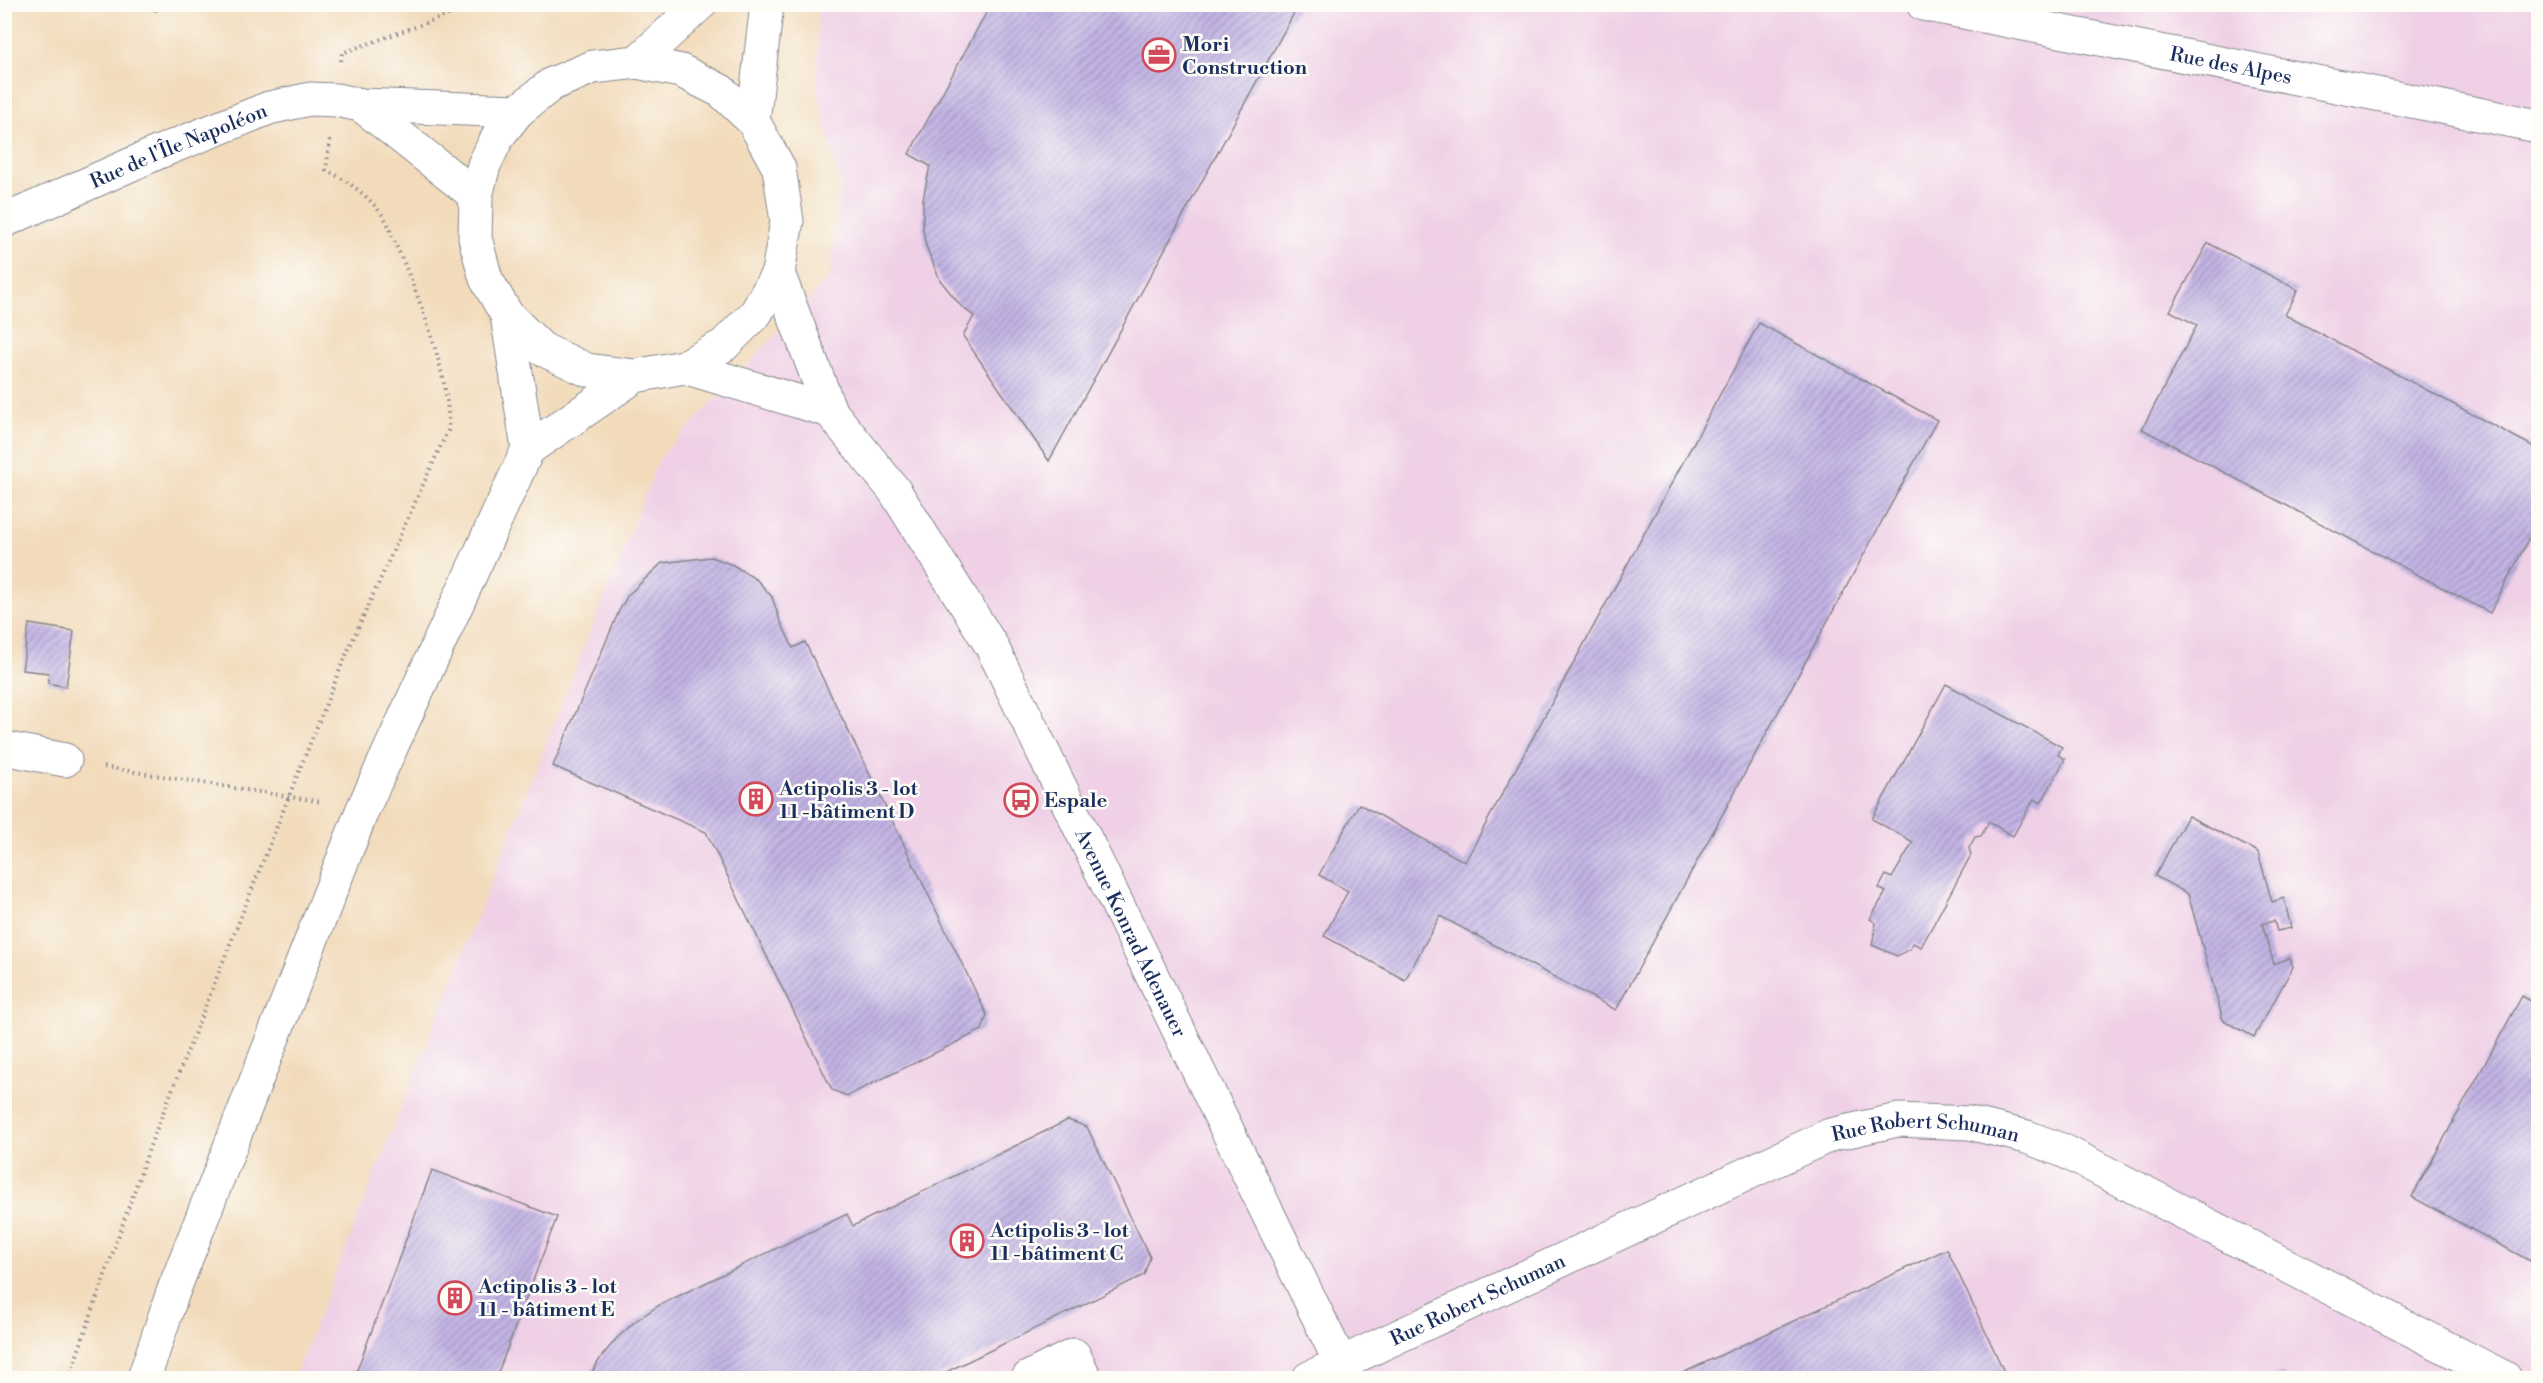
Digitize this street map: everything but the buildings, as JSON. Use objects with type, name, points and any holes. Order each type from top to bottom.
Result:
[{"type":"street","points":[[637,62],[699,4]]},
{"type":"street","points":[[753,122],[767,4]]},
{"type":"street","name":"Rue des Alpes","points":[[1923,4],[2538,126]]},
{"type":"street","points":[[637,62],[681,71],[721,91],[753,122],[778,168],[787,221],[778,273],[756,313],[724,345],[684,367],[635,376],[587,370],[542,349],[507,315],[486,279],[475,238],[476,196],[484,165],[498,136],[518,111],[552,84],[593,67],[637,62]]},
{"type":"street","name":"Rue de l'Île Napoléon","points":[[4,221],[159,152],[269,108],[310,99],[336,100],[361,105],[518,111]]},
{"type":"street","name":"Rue de l'Île Napoléon","points":[[361,105],[476,196]]},
{"type":"street","name":"Avenue Konrad Adenauer","points":[[778,273],[830,411],[894,490],[991,645],[1344,1371]]},
{"type":"street","points":[[507,315],[528,449]]},
{"type":"street","points":[[684,367],[830,411]]},
{"type":"street","points":[[144,1378],[173,1292],[362,811],[528,449],[635,376]]},
{"type":"street","points":[[4,748],[65,760]]},
{"type":"street","name":"Rue Robert Schuman","points":[[1309,1378],[1344,1371],[1830,1135],[1898,1120],[1969,1123],[2027,1137],[2064,1151],[2499,1377]]},
{"type":"street","points":[[1028,1378],[1074,1356],[1085,1378]]},
{"type":"path","points":[[340,71],[342,53],[479,4]]},
{"type":"path","points":[[69,1378],[151,1143],[289,796],[345,657],[448,430],[446,394],[438,360],[411,278],[383,216],[352,184],[326,170],[332,131]]},
{"type":"path","points":[[65,760],[289,796],[362,811]]},
{"type":"shaded area","points":[[818,5],[2538,5],[2538,1378],[294,1378],[659,459],[830,277],[840,183],[817,89]]},
{"type":"place","name":"Mori Construction","points":[[1159,55]]},
{"type":"place","name":"Actipolis 3 - lot 11 -bâtiment D","points":[[756,799]]},
{"type":"place","name":"Espale","points":[[1021,800]]},
{"type":"place","name":"Actipolis 3 - lot 11 -bâtiment C","points":[[967,1241]]},
{"type":"place","name":"Actipolis 3 - lot 11 - bâtiment E","points":[[455,1298]]}]
